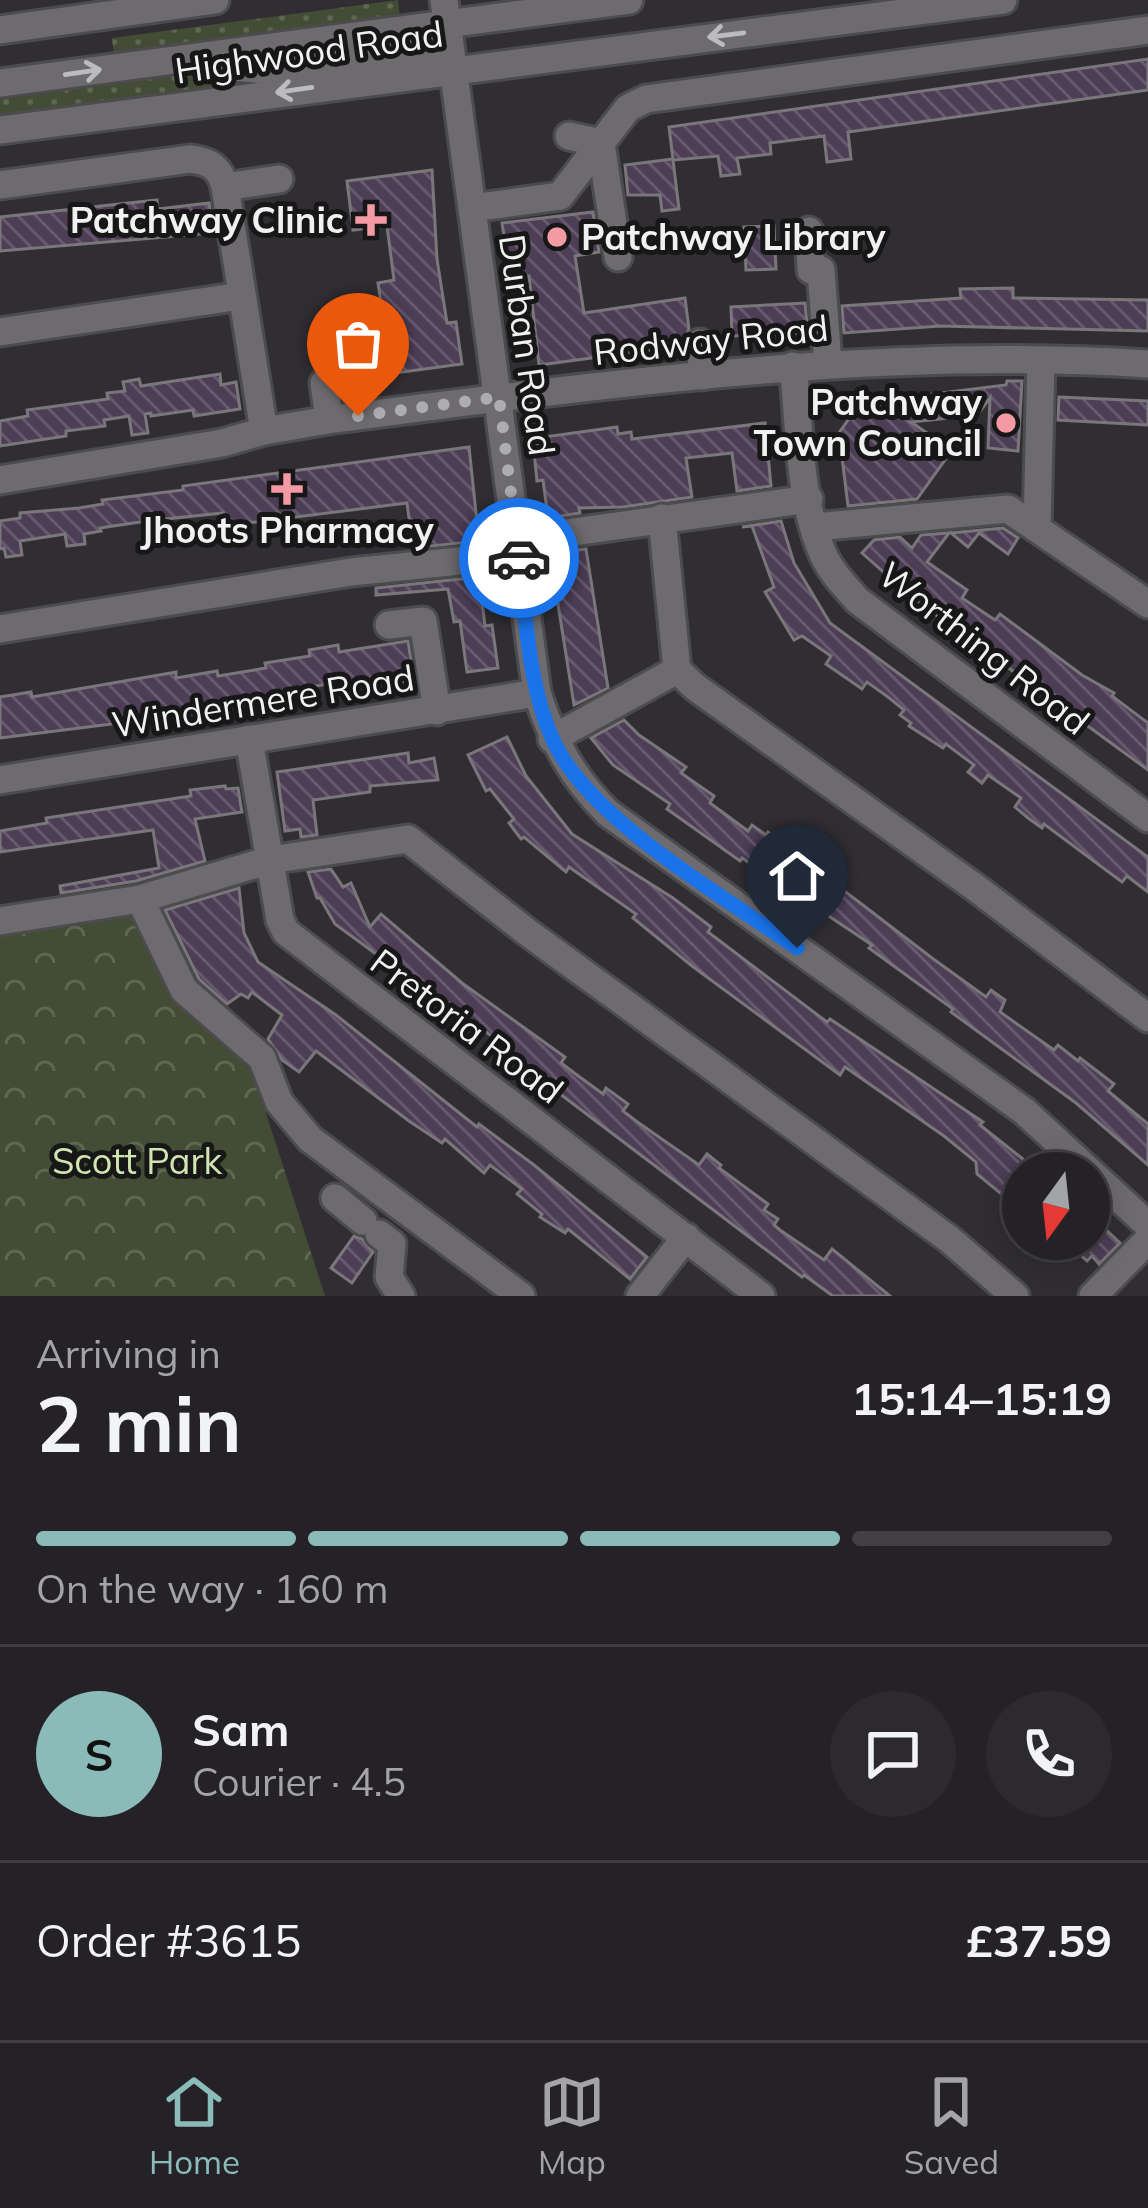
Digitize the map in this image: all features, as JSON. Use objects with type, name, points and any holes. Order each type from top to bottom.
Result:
[{"type":"street","points":[[0,30],[215,0]]},
{"type":"street","name":"Highwood Road","points":[[0,130],[629,0]]},
{"type":"street","name":"Highwood Road","points":[[0,83],[167,61],[448,36],[837,7],[1003,0]]},
{"type":"street","points":[[472,208],[560,196],[628,108],[646,99],[1148,30]]},
{"type":"street","name":"Durban Road","points":[[448,36],[537,693],[552,739],[577,782],[608,813],[1024,1111],[1148,1225]]},
{"type":"street","points":[[568,136],[601,143]]},
{"type":"street","points":[[601,143],[617,257]]},
{"type":"street","points":[[0,185],[190,159],[205,161],[221,178],[264,430]]},
{"type":"street","points":[[221,178],[267,181]]},
{"type":"street","points":[[809,231],[811,270],[821,270],[828,364]]},
{"type":"street","points":[[0,332],[241,296]]},
{"type":"street","points":[[700,343],[703,376]]},
{"type":"street","points":[[1037,528],[1042,360]]},
{"type":"street","name":"Rodway Road","points":[[0,480],[222,443],[329,419],[793,366],[1042,360],[1148,364]]},
{"type":"street","name":"Worthing Road","points":[[793,366],[812,513],[824,557],[857,600],[1148,818]]},
{"type":"street","points":[[324,383],[329,419]]},
{"type":"street","points":[[0,628],[517,547],[662,518],[1007,508],[1148,604]]},
{"type":"street","points":[[662,518],[677,670],[1148,1018]]},
{"type":"street","points":[[389,625],[423,620],[437,711]]},
{"type":"street","points":[[552,739],[677,670]]},
{"type":"street","name":"Windermere Road","points":[[0,780],[537,693]]},
{"type":"street","name":"Pretoria Road","points":[[249,739],[280,920],[296,941],[760,1296]]},
{"type":"street","points":[[0,921],[140,899],[270,860],[408,839],[527,932],[949,1239],[1016,1296]]},
{"type":"street","points":[[140,899],[184,990],[262,1058],[279,1102],[310,1139],[520,1296]]},
{"type":"street","points":[[334,1198],[392,1244],[395,1287]]},
{"type":"street","points":[[640,1296],[686,1238]]},
{"type":"street","points":[[1094,1296],[1148,1240]]},
{"type":"green space","points":[[398,0],[400,19],[114,57],[112,38]]},
{"type":"green space","points":[[152,75],[263,78],[263,84],[0,119],[0,95]]},
{"type":"green space","name":"Scott Park","points":[[132,907],[186,1009],[253,1073],[325,1296],[0,1296],[0,928]]},
{"type":"building","points":[[1148,59],[1148,90],[848,132],[851,159],[827,162],[824,136],[770,143],[771,154],[737,158],[740,174],[721,176],[718,156],[673,160],[679,209],[662,211],[660,195],[628,195],[625,165],[673,159],[669,127]]},
{"type":"building","points":[[432,170],[437,259],[447,323],[456,322],[462,364],[342,380],[332,351],[387,345],[378,283],[394,280],[387,226],[353,230],[347,181]]},
{"type":"building","points":[[157,200],[158,209],[209,203],[214,233],[0,251],[0,217]]},
{"type":"building","points":[[593,212],[599,252],[575,256],[584,313],[685,298],[689,329],[682,346],[539,365],[529,276],[511,280],[502,223]]},
{"type":"building","points":[[774,226],[776,269],[746,270],[744,227]]},
{"type":"building","points":[[1013,288],[1013,298],[1148,300],[1148,331],[940,326],[844,333],[842,306],[961,298],[960,289]]},
{"type":"building","points":[[805,303],[808,333],[732,336],[731,307]]},
{"type":"building","points":[[220,374],[221,385],[236,382],[240,409],[194,416],[193,410],[145,414],[148,433],[132,435],[129,416],[104,420],[105,426],[66,431],[66,436],[0,446],[0,421],[28,416],[27,410],[108,399],[107,393],[125,391],[123,382],[139,379],[141,386]]},
{"type":"building","points":[[1007,381],[1022,381],[1018,451],[988,448],[990,398],[977,415],[911,422],[952,450],[917,499],[848,506],[839,433],[860,403],[1006,385]]},
{"type":"building","points":[[1059,397],[1148,401],[1148,425],[1058,420]]},
{"type":"building","points":[[765,423],[771,486],[737,491],[732,453],[686,458],[692,497],[579,508],[580,513],[548,518],[543,480],[537,481],[537,438],[617,427],[618,434],[631,432],[632,439]]},
{"type":"building","points":[[469,447],[479,541],[413,548],[407,503],[225,526],[223,513],[147,521],[100,528],[84,534],[85,544],[67,546],[65,534],[20,541],[22,555],[6,557],[4,548],[0,549],[0,521],[20,518],[20,513],[79,508],[103,504],[102,500],[183,490],[183,486]]},
{"type":"building","points":[[781,521],[794,563],[830,623],[1148,857],[1148,892],[1127,876],[1122,882],[1044,824],[1042,828],[1015,807],[1021,798],[988,775],[982,783],[968,772],[974,765],[946,744],[943,748],[909,726],[900,715],[904,710],[888,697],[867,682],[862,689],[826,664],[831,656],[802,636],[794,640],[765,592],[774,587],[752,526],[742,527]]},
{"type":"building","points":[[1003,528],[1018,538],[1008,554],[979,533],[968,547],[951,533]]},
{"type":"building","points":[[949,533],[927,562],[967,590],[962,598],[995,620],[1000,614],[1114,693],[1148,723],[1148,770],[914,599],[862,553],[874,540],[900,537],[912,548],[921,535]]},
{"type":"building","points":[[586,549],[608,688],[574,705],[550,554]]},
{"type":"building","points":[[479,577],[485,626],[492,625],[498,668],[467,672],[460,621],[454,622],[448,589],[376,595],[376,588]]},
{"type":"building","points":[[408,641],[414,680],[403,682],[402,676],[352,684],[351,680],[231,709],[0,738],[0,697],[31,692],[32,697],[176,672],[176,678],[217,671],[218,676],[310,656],[309,650],[338,645],[339,652]]},
{"type":"building","points":[[624,720],[686,767],[681,773],[714,796],[710,803],[748,831],[752,825],[768,832],[837,879],[834,883],[986,997],[991,990],[1005,1000],[1000,1012],[1054,1050],[1058,1045],[1078,1061],[1080,1058],[1114,1084],[1108,1091],[1148,1124],[1148,1165],[1076,1103],[869,948],[872,945],[742,858],[740,861],[613,765],[591,738]]},
{"type":"building","points":[[507,737],[526,776],[572,834],[673,898],[711,927],[708,932],[827,1022],[830,1019],[983,1122],[980,1125],[1014,1152],[1002,1152],[1002,1195],[977,1174],[976,1162],[944,1136],[845,1067],[840,1075],[692,966],[633,918],[636,914],[521,839],[509,823],[514,819],[490,789],[486,791],[468,755]]},
{"type":"building","points":[[408,753],[409,763],[434,758],[438,780],[370,786],[370,792],[313,800],[317,835],[301,837],[300,829],[285,831],[277,772]]},
{"type":"building","points":[[238,788],[242,812],[195,819],[205,861],[136,881],[61,893],[60,886],[159,868],[153,830],[0,852],[0,831],[47,823],[46,818],[191,796],[190,790]]},
{"type":"building","points":[[331,869],[343,887],[351,883],[370,927],[381,914],[462,983],[565,1057],[561,1063],[603,1094],[606,1088],[628,1104],[623,1111],[636,1121],[699,1165],[707,1154],[721,1165],[768,1204],[764,1210],[778,1219],[774,1225],[780,1230],[824,1260],[832,1249],[890,1296],[833,1296],[802,1277],[523,1066],[525,1062],[402,967],[399,971],[335,924],[317,898],[308,872]]},
{"type":"building","points":[[239,888],[244,933],[258,962],[534,1165],[647,1257],[630,1279],[568,1229],[565,1233],[540,1217],[517,1194],[522,1189],[490,1165],[484,1173],[445,1139],[442,1143],[409,1121],[316,1051],[299,1072],[282,1060],[268,1039],[282,1015],[252,992],[248,998],[241,994],[227,1004],[199,979],[165,910]]},
{"type":"building","points":[[1110,1233],[1120,1243],[1110,1253]]},
{"type":"building","points":[[354,1236],[373,1252],[352,1283],[331,1268]]},
{"type":"way so far","points":[[358,416],[499,397],[519,558]]},
{"type":"place","name":"Patchway Clinic","points":[[371,220]]},
{"type":"place","name":"Patchway Library","points":[[557,237]]},
{"type":"place","name":"Patchway Town Council","points":[[1006,423]]},
{"type":"place","name":"Jhoots Pharmacy","points":[[287,489]]},
{"type":"route","points":[[519,558],[537,693],[552,739],[577,782],[608,813],[797,948]]}]
